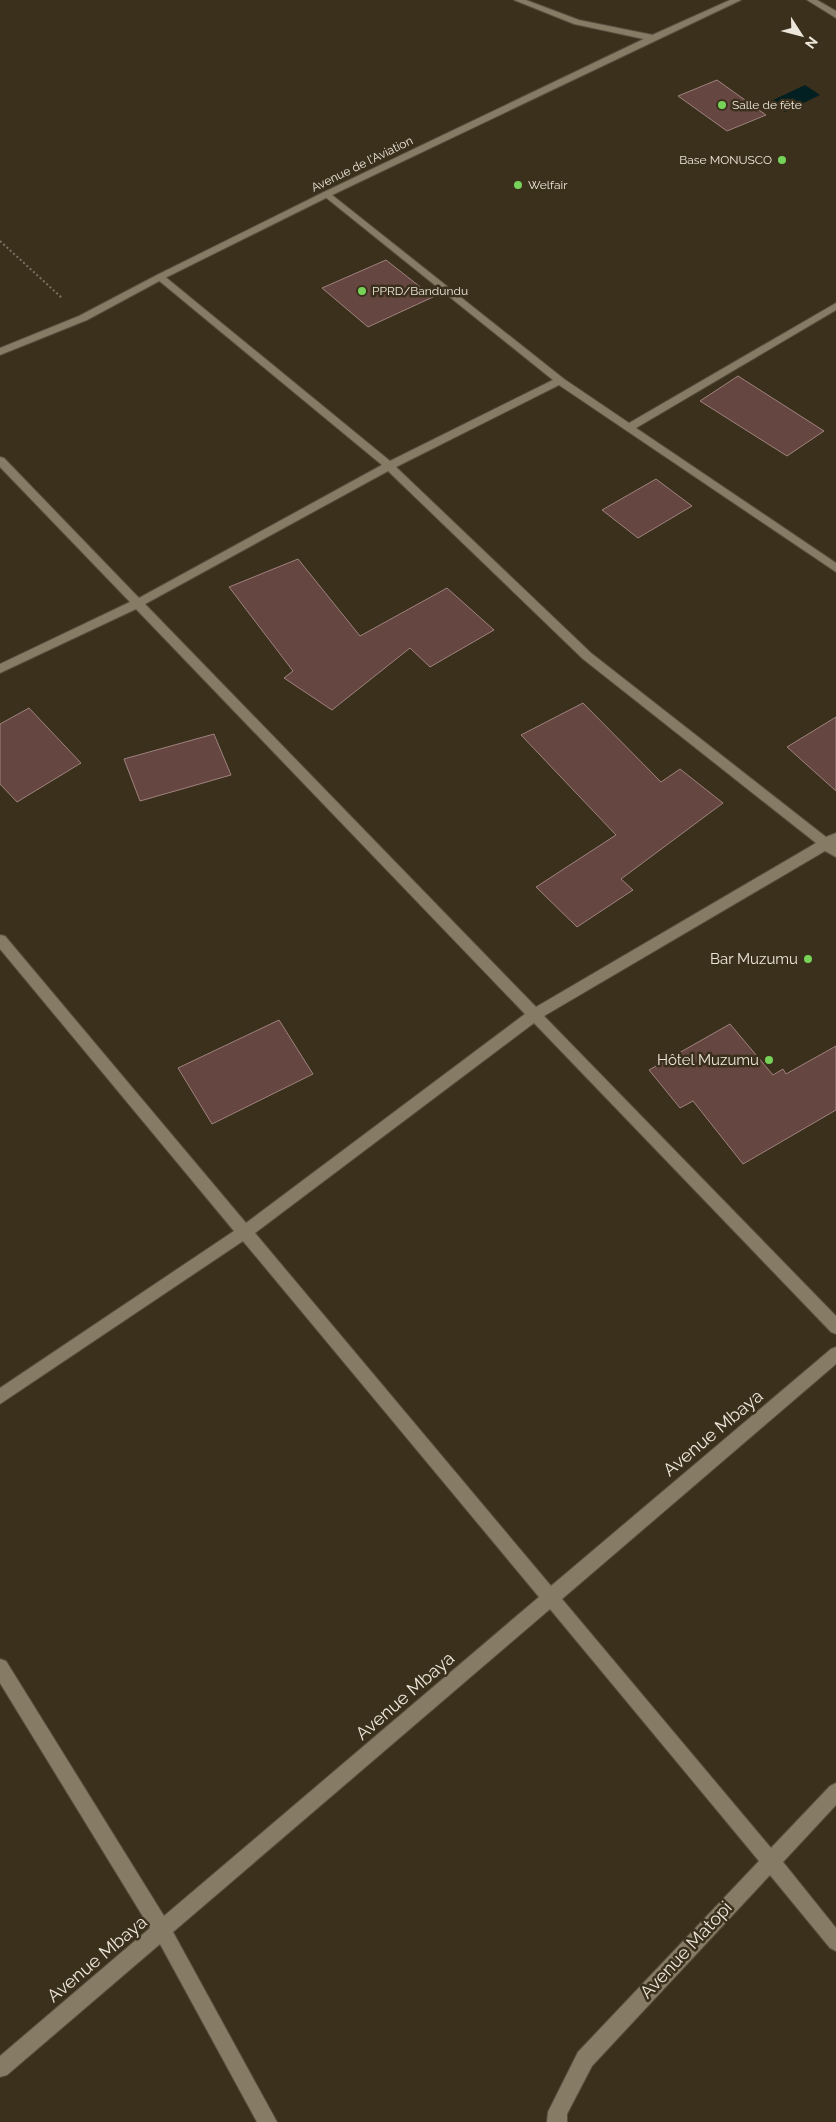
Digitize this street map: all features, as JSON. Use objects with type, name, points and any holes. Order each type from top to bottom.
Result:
[{"type":"street","points":[[518,0],[577,22],[653,38]]},
{"type":"street","name":"Avenue de l'Aviation","points":[[0,352],[83,318],[160,277],[327,194],[653,38],[737,0]]},
{"type":"street","points":[[811,0],[836,15]]},
{"type":"street","points":[[327,194],[560,381],[836,568]]},
{"type":"street","points":[[0,1397],[245,1232],[534,1015],[832,845],[587,656],[389,466],[160,277]]},
{"type":"street","points":[[629,427],[836,306]]},
{"type":"street","points":[[0,669],[136,604],[389,466],[560,381]]},
{"type":"street","points":[[0,461],[836,1327]]},
{"type":"street","points":[[0,940],[770,1860],[836,1942]]},
{"type":"street","name":"Avenue Mbaya","points":[[0,2068],[836,1354]]},
{"type":"street","points":[[0,1667],[162,1930],[267,2122]]},
{"type":"street","name":"Avenue Matopi","points":[[556,2122],[558,2112],[585,2059],[770,1860],[836,1792]]},
{"type":"path","points":[[0,241],[83,318]]},
{"type":"water","points":[[805,85],[820,95],[785,112],[769,102]]},
{"type":"building","name":"Salle de fête","points":[[717,80],[766,115],[727,131],[678,96]]},
{"type":"building","points":[[386,260],[433,297],[368,327],[322,288]]},
{"type":"building","points":[[738,376],[824,431],[787,456],[700,401]]},
{"type":"building","points":[[656,479],[692,506],[638,538],[602,510]]},
{"type":"building","points":[[298,559],[360,636],[447,588],[494,630],[430,667],[410,648],[332,710],[284,678],[293,671],[229,587]]},
{"type":"building","points":[[583,703],[661,782],[680,769],[723,803],[621,879],[633,890],[577,927],[536,887],[616,835],[521,735]]},
{"type":"building","points":[[29,708],[81,763],[17,802],[0,784],[0,724]]},
{"type":"building","points":[[836,717],[836,791],[787,747]]},
{"type":"building","points":[[214,734],[231,775],[140,801],[124,759]]},
{"type":"building","points":[[279,1020],[313,1074],[212,1124],[178,1068]]},
{"type":"building","points":[[730,1024],[773,1075],[783,1069],[786,1074],[836,1046],[836,1110],[743,1164],[693,1101],[680,1108],[649,1070]]},
{"type":"place","name":"Salle de fête","points":[[722,105]]},
{"type":"place","name":"Base MONUSCO","points":[[782,160]]},
{"type":"place","name":"Welfair","points":[[518,185]]},
{"type":"place","name":"PPRD/Bandundu","points":[[362,291]]},
{"type":"place","name":"Bar Muzumu","points":[[808,959]]},
{"type":"place","name":"Hôtel Muzumu","points":[[769,1060]]}]
